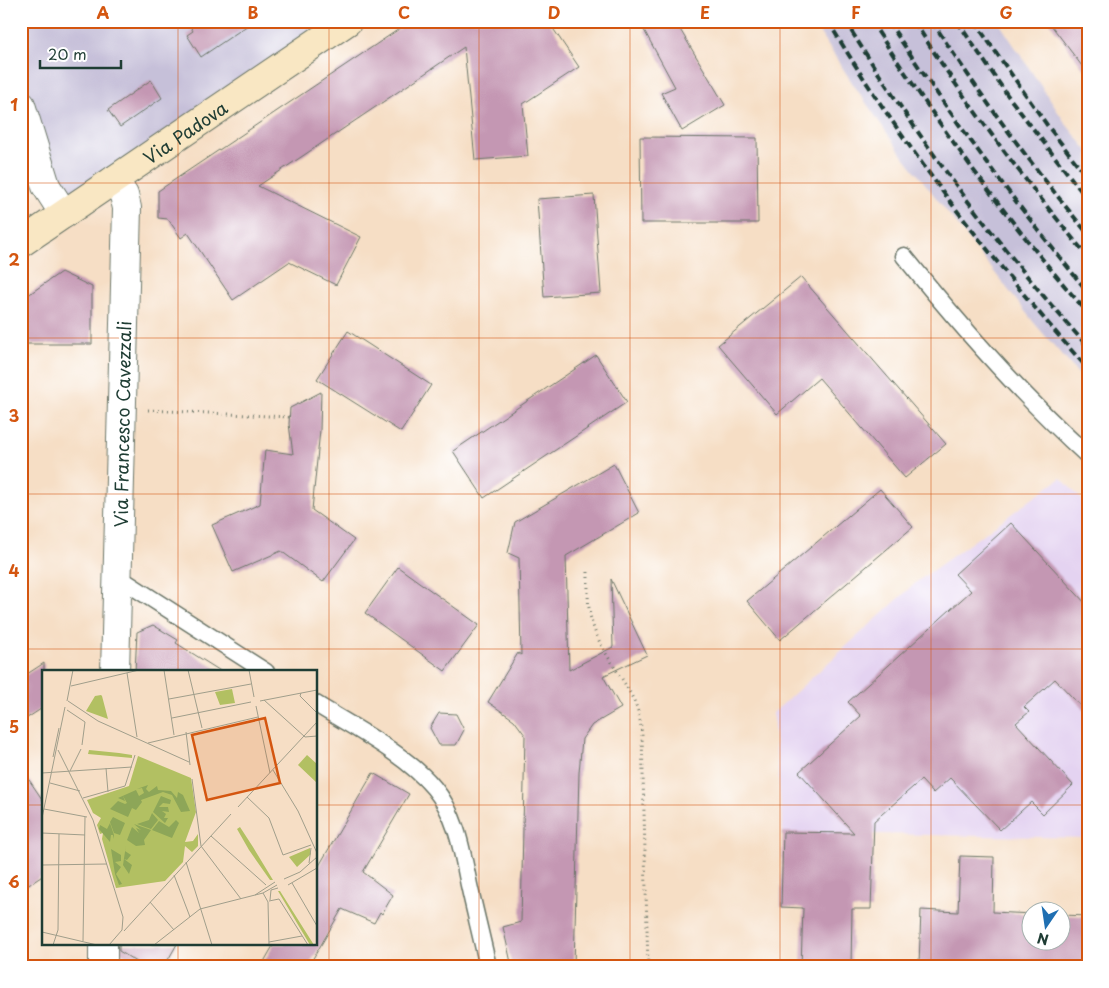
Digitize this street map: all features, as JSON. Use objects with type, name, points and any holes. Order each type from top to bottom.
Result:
[{"type":"street","name":"Via Padova","points":[[21,243],[348,21]]},
{"type":"street","points":[[21,104],[46,186],[64,214]]},
{"type":"street","name":"Via Francesco Cavezzali","points":[[114,180],[124,195],[127,208],[115,670]]},
{"type":"street","points":[[102,967],[104,946]]},
{"type":"lane","points":[[904,256],[951,315],[1006,375],[1088,456]]},
{"type":"lane","points":[[118,577],[263,670]]},
{"type":"lane","points":[[318,705],[412,766],[442,799],[450,812],[458,838],[488,967]]},
{"type":"path","points":[[391,25],[396,21]]},
{"type":"path","points":[[140,409],[289,417]]},
{"type":"path","points":[[588,572],[592,625],[634,702],[640,721],[642,735],[648,967]]},
{"type":"shaded area","points":[[21,21],[343,21],[66,206],[56,193],[21,87]]},
{"type":"shaded area","points":[[812,21],[998,21],[1066,124],[1088,151],[1088,385],[1035,324],[901,153]]},
{"type":"shaded area","points":[[1061,478],[1088,506],[1088,838],[783,832],[773,713],[918,581]]},
{"type":"building","points":[[187,21],[254,21],[201,57],[187,35],[193,31]]},
{"type":"building","points":[[411,21],[548,21],[579,67],[523,104],[528,156],[475,160],[464,47],[258,186],[361,237],[336,285],[289,262],[233,300],[188,233],[181,238],[168,219],[158,218],[158,191]]},
{"type":"building","points":[[661,21],[675,21],[725,105],[682,131],[661,93],[675,87],[644,30]]},
{"type":"building","points":[[1048,21],[1088,21],[1088,74]]},
{"type":"building","points":[[151,80],[162,98],[120,127],[108,110]]},
{"type":"building","points":[[640,137],[757,138],[758,223],[641,223]]},
{"type":"building","points":[[594,195],[601,293],[544,297],[537,199]]},
{"type":"building","points":[[61,272],[92,287],[92,344],[21,344],[21,300]]},
{"type":"building","points":[[801,277],[946,444],[905,478],[819,378],[777,414],[718,345]]},
{"type":"building","points":[[348,331],[431,385],[401,432],[317,379]]},
{"type":"building","points":[[596,355],[627,402],[484,498],[453,451]]},
{"type":"building","points":[[321,392],[320,430],[312,510],[354,540],[323,582],[281,551],[233,572],[212,525],[260,504],[265,450],[293,454],[289,424],[290,408]]},
{"type":"building","points":[[614,464],[639,513],[566,556],[569,670],[613,647],[611,579],[647,655],[603,676],[621,708],[592,725],[582,739],[579,773],[574,967],[512,967],[503,927],[521,922],[525,735],[514,720],[488,702],[518,653],[521,655],[519,558],[508,553],[515,522]]},
{"type":"building","points":[[880,489],[913,527],[780,640],[747,601]]},
{"type":"building","points":[[1011,523],[1088,606],[1088,714],[1055,679],[1024,707],[1029,712],[1016,723],[1073,785],[1043,814],[1031,802],[1000,830],[950,778],[933,793],[921,780],[874,821],[871,909],[852,909],[851,967],[801,967],[803,908],[781,907],[783,832],[854,833],[799,772],[861,716],[848,702],[971,591],[955,574]]},
{"type":"building","points":[[398,567],[479,625],[445,671],[365,613]]},
{"type":"building","points":[[153,625],[178,640],[176,643],[219,670],[135,670],[137,632]]},
{"type":"building","points":[[44,663],[44,670],[42,670],[42,708],[21,722],[21,678]]},
{"type":"building","points":[[439,713],[456,714],[464,730],[456,745],[439,745],[430,728]]},
{"type":"building","points":[[21,768],[42,799],[42,876],[21,890]]},
{"type":"building","points":[[373,773],[409,794],[363,872],[393,895],[382,914],[380,912],[374,923],[342,909],[308,967],[261,967],[273,946],[318,946],[318,868]]},
{"type":"building","points":[[960,856],[994,857],[993,912],[1022,913],[1022,950],[1072,950],[1072,915],[1088,916],[1088,967],[946,967],[919,965],[921,910],[958,912]]},
{"type":"building","points":[[119,946],[176,946],[164,967],[145,967],[119,951]]},
{"type":"railway","points":[[828,21],[856,67],[917,157],[983,244],[1088,369]]},
{"type":"railway","points":[[845,21],[947,173],[1032,282],[1088,347]]},
{"type":"railway","points":[[871,21],[974,171],[1058,279],[1088,313]]},
{"type":"railway","points":[[888,21],[984,159],[1088,292]]},
{"type":"railway","points":[[914,21],[954,82],[997,142],[1088,257]]},
{"type":"railway","points":[[932,21],[1007,130],[1088,234]]},
{"type":"railway","points":[[957,21],[1008,96],[1088,200]]},
{"type":"railway","points":[[974,21],[1047,125],[1088,178]]}]
